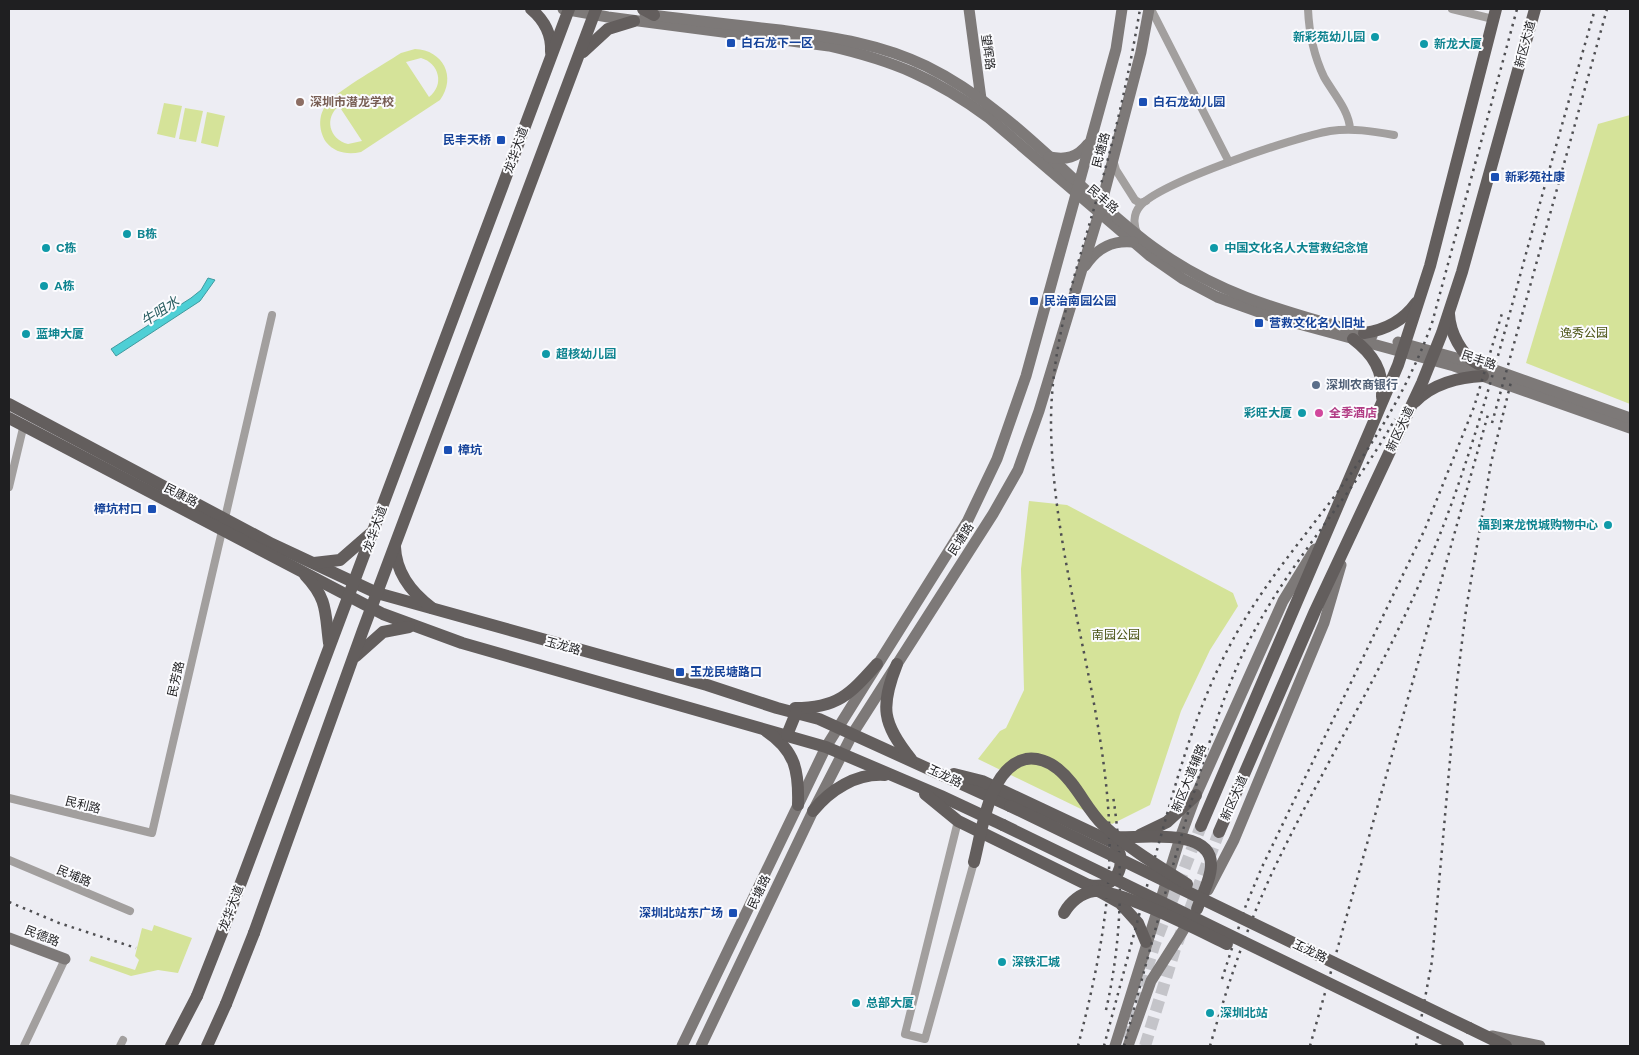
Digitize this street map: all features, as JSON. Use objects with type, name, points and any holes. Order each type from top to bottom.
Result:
[{"type":"main road","points":[[531,9],[546,26],[551,42],[550,59]]},
{"type":"main road","name":"龙华大道","points":[[172,1046],[197,996],[225,925],[350,596],[567,9]]},
{"type":"main road","name":"民丰路","points":[[567,9],[654,16],[844,38],[866,43],[925,65],[948,77],[980,99],[1049,157],[1076,187]]},
{"type":"main road","points":[[643,9],[654,16]]},
{"type":"main road","name":"望辉路","points":[[968,9],[980,99]]},
{"type":"main road","name":"民塘路","points":[[682,1046],[826,747],[966,522],[997,459],[1026,376],[1076,187],[1116,49],[1122,9]]},
{"type":"main road","name":"民塘路","points":[[701,1046],[812,812],[853,733],[993,514],[1018,470],[1040,411],[1100,208],[1141,52],[1150,9]]},
{"type":"main road","name":"新区大道","points":[[1219,832],[1346,545],[1433,355],[1449,312],[1535,9]]},
{"type":"main road","name":"龙华大道","points":[[207,1046],[254,933],[371,608],[576,62],[598,11]]},
{"type":"main road","name":"民丰路","points":[[598,11],[634,21],[829,46],[864,53],[897,64],[918,73],[964,100],[1076,187],[1136,239],[1222,289],[1275,309],[1359,336],[1433,355],[1478,364],[1630,418]]},
{"type":"main road","name":"新区大道","points":[[1201,826],[1404,348],[1421,297],[1494,14]]},
{"type":"main road","points":[[576,62],[588,46],[607,30],[618,24],[634,21]]},
{"type":"main road","points":[[1049,157],[1068,159],[1077,156],[1087,146],[1092,134]]},
{"type":"main road","points":[[1080,273],[1099,250],[1121,241],[1136,239]]},
{"type":"main road","points":[[1382,402],[1383,386],[1378,367],[1359,336],[1395,324],[1411,311],[1421,297]]},
{"type":"main road","points":[[1449,312],[1450,322],[1457,340],[1466,354],[1478,364]]},
{"type":"main road","name":"民丰路","points":[[1433,355],[1484,376],[1630,428]]},
{"type":"main road","points":[[1410,408],[1424,394],[1443,384],[1457,379],[1484,376]]},
{"type":"main road","name":"民康路","points":[[9,404],[25,420],[222,531],[306,567],[354,583]]},
{"type":"main road","name":"民康路","points":[[9,418],[25,420],[225,518],[350,596]]},
{"type":"main road","points":[[328,652],[329,620],[323,600],[306,567],[340,560],[359,546],[374,529]]},
{"type":"main road","name":"新区大道辅路","points":[[1115,1046],[1146,942],[1196,795],[1283,601],[1324,535]]},
{"type":"main road","points":[[395,544],[396,559],[404,580],[420,598],[436,611]]},
{"type":"main road","points":[[1128,1046],[1151,981],[1197,909],[1234,840],[1324,623],[1346,545]]},
{"type":"main road","name":"玉龙路","points":[[354,583],[377,593],[468,621],[707,685],[853,733],[1010,806],[1506,1046]]},
{"type":"main road","name":"玉龙路","points":[[350,596],[371,608],[417,628],[462,643],[826,747],[1003,825],[1458,1046]]},
{"type":"main road","points":[[462,643],[468,621]]},
{"type":"main road","points":[[351,664],[368,644],[383,632],[400,628],[417,628]]},
{"type":"main road","points":[[777,708],[813,708],[834,703],[853,690],[877,664]]},
{"type":"main road","points":[[897,664],[885,701],[886,716],[900,746],[913,761]]},
{"type":"main road","points":[[787,735],[796,713]]},
{"type":"main road","points":[[760,727],[779,742],[792,757],[797,775],[798,805]]},
{"type":"main road","points":[[812,812],[830,792],[843,785],[885,773],[891,751]]},
{"type":"main road","points":[[974,862],[992,793],[1002,774],[1024,760],[1044,761],[1063,773],[1097,818],[1122,840],[1184,883],[1265,929]]},
{"type":"main road","points":[[929,768],[982,781],[1103,836],[1118,848],[1121,855],[1121,868],[1108,884],[1088,885]]},
{"type":"main road","points":[[917,788],[958,821],[1088,885],[1120,903],[1138,923],[1146,942]]},
{"type":"main road","points":[[1133,837],[1152,831],[1167,822],[1196,795]]},
{"type":"main road","points":[[785,834],[798,841]]},
{"type":"main road","points":[[1103,836],[1180,838],[1204,847],[1211,860],[1210,874],[1197,909]]},
{"type":"main road","points":[[1064,913],[1071,902],[1085,894],[1108,892],[1269,962],[1330,984]]},
{"type":"main road","name":"民德路","points":[[9,938],[65,959]]},
{"type":"main road","points":[[1475,1031],[1540,1046]]},
{"type":"street","points":[[1150,9],[1229,162]]},
{"type":"street","points":[[1308,9],[1310,36],[1318,62],[1323,75],[1346,115],[1350,129]]},
{"type":"street","points":[[1452,9],[1494,14]]},
{"type":"street","points":[[1113,158],[1116,170],[1134,199],[1140,203],[1194,176],[1229,162],[1328,132],[1350,129],[1394,135]]},
{"type":"street","points":[[1136,239],[1134,227],[1136,214],[1146,201]]},
{"type":"street","points":[[225,518],[272,315]]},
{"type":"street","points":[[9,487],[25,420]]},
{"type":"street","name":"民芳路","points":[[152,833],[222,531]]},
{"type":"street","name":"民利路","points":[[9,798],[152,833]]},
{"type":"street","points":[[958,821],[905,1034],[925,1040],[974,862]]},
{"type":"street","name":"民埔路","points":[[9,860],[130,910]]},
{"type":"street","points":[[24,1046],[65,959]]},
{"type":"green space","points":[[415,49],[433,54],[440,60],[447,74],[447,82],[440,100],[361,152],[347,153],[333,149],[323,137],[320,127],[322,112],[325,107],[342,91],[401,53]],"holes":[[[421,58],[432,65],[438,75],[437,87],[429,97],[406,62]],[[339,106],[362,141],[348,144],[336,138],[330,122],[331,116]]]},
{"type":"green space","points":[[164,103],[182,106],[175,138],[157,134]]},
{"type":"green space","points":[[185,108],[203,111],[196,142],[179,139]]},
{"type":"green space","points":[[207,112],[225,116],[218,147],[201,143]]},
{"type":"green space","name":"逸秀公园","points":[[1630,115],[1630,404],[1526,363],[1598,124]]},
{"type":"green space","name":"南园公园","points":[[1029,501],[1067,505],[1233,593],[1238,606],[1210,650],[1181,711],[1150,805],[1112,824],[978,759],[1000,731],[1006,728],[1024,690],[1021,569]]},
{"type":"green space","points":[[154,925],[192,938],[178,973],[158,970],[131,976],[89,961],[91,956],[135,970],[139,960],[135,956],[142,928],[152,931]]},
{"type":"water","points":[[208,278],[215,280],[200,301],[116,356],[111,349],[191,298],[201,290]]},
{"type":"tunnel","points":[[1126,1038],[1154,946],[1201,826]]},
{"type":"tunnel","points":[[1145,1046],[1175,949],[1219,832]]},
{"type":"railway","points":[[1078,1046],[1097,963],[1106,906],[1109,878],[1109,821],[1105,771],[1097,721],[1068,573],[1053,473],[1052,395],[1059,340],[1065,312],[1115,132],[1140,9]]},
{"type":"railway","points":[[1104,1046],[1176,781],[1192,732],[1212,683],[1235,636],[1249,613],[1279,569],[1344,484],[1381,429],[1400,395],[1425,342],[1432,323],[1517,9]]},
{"type":"railway","points":[[1210,1046],[1238,958],[1272,873],[1395,636],[1446,518],[1471,446],[1493,372],[1595,9]]},
{"type":"railway","points":[[1492,423],[1607,9]]},
{"type":"railway","points":[[1222,979],[1246,905],[1262,867],[1425,529],[1474,407],[1503,310]]},
{"type":"railway","points":[[1416,1046],[1432,961],[1457,682],[1466,610],[1491,463],[1511,382]]},
{"type":"railway","points":[[1310,1046],[1489,411]]},
{"type":"railway","points":[[1124,1046],[1192,799],[1232,678],[1266,610],[1302,555],[1360,475],[1395,419]]},
{"type":"railway","points":[[1106,1010],[1115,957],[1120,903],[1119,850],[1113,796]]},
{"type":"railway","points":[[9,902],[59,923],[136,948]]},
{"type":"place","name":"新彩苑幼儿园","points":[[1375,37]]},
{"type":"place","name":"白石龙下一区","points":[[731,43]]},
{"type":"place","name":"新龙大厦","points":[[1424,44]]},
{"type":"place","name":"深圳市潜龙学校","points":[[300,102]]},
{"type":"place","name":"白石龙幼儿园","points":[[1143,102]]},
{"type":"place","name":"民丰天桥","points":[[501,140]]},
{"type":"place","name":"新彩苑社康","points":[[1495,177]]},
{"type":"place","name":"B栋","points":[[127,234]]},
{"type":"place","name":"C栋","points":[[46,248]]},
{"type":"place","name":"中国文化名人大营救纪念馆","points":[[1214,248]]},
{"type":"place","name":"A栋","points":[[44,286]]},
{"type":"place","name":"民治南园公园","points":[[1034,301]]},
{"type":"place","name":"营救文化名人旧址","points":[[1259,323]]},
{"type":"place","name":"蓝坤大厦","points":[[26,334]]},
{"type":"place","name":"超核幼儿园","points":[[546,354]]},
{"type":"place","name":"深圳农商银行","points":[[1316,385]]},
{"type":"place","name":"彩旺大厦","points":[[1302,413]]},
{"type":"place","name":"全季酒店","points":[[1319,413]]},
{"type":"place","name":"樟坑","points":[[448,450]]},
{"type":"place","name":"樟坑村口","points":[[152,509]]},
{"type":"place","name":"福到来龙悦城购物中心","points":[[1608,525]]},
{"type":"place","name":"玉龙民塘路口","points":[[680,672]]},
{"type":"place","name":"深圳北站东广场","points":[[733,913]]},
{"type":"place","name":"深铁汇城","points":[[1002,962]]},
{"type":"place","name":"总部大厦","points":[[856,1003]]},
{"type":"place","name":"深圳北站","points":[[1210,1013]]},
{"type":"water label","name":"牛咀水","points":[[160,311]]}]
